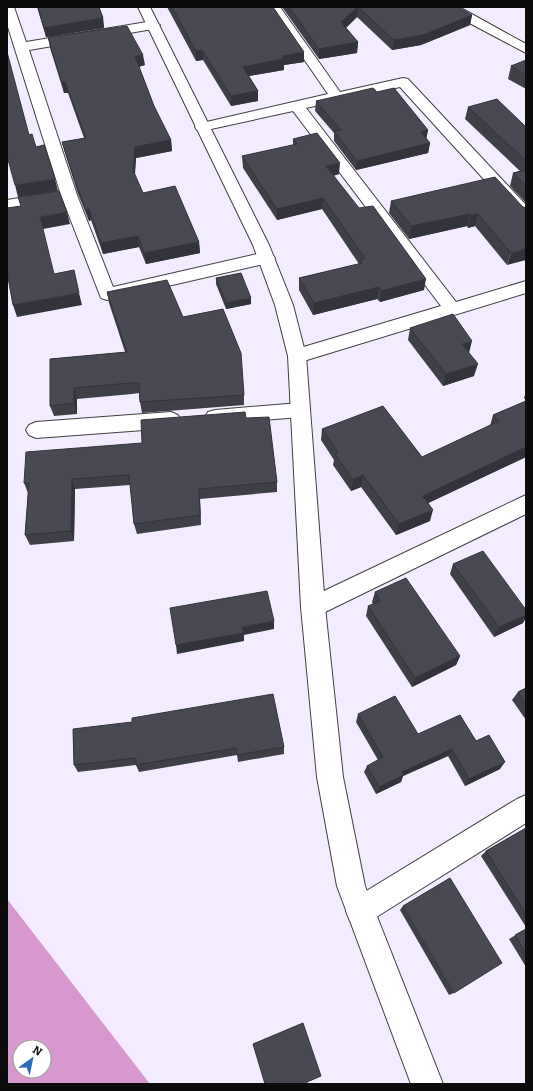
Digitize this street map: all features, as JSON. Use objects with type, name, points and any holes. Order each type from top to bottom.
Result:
[{"type":"street","points":[[8,7],[69,195],[107,294],[266,258]]},
{"type":"street","points":[[144,7],[266,258],[284,305],[297,356],[313,607],[330,777],[351,886],[427,1084]]},
{"type":"street","points":[[274,7],[338,97]]},
{"type":"street","points":[[450,7],[526,49]]},
{"type":"street","points":[[22,47],[153,25]]},
{"type":"street","points":[[202,127],[403,82],[526,215]]},
{"type":"street","points":[[297,106],[453,310]]},
{"type":"street","points":[[7,206],[69,195]]},
{"type":"street","points":[[297,356],[526,287]]},
{"type":"street","points":[[36,430],[300,410]]},
{"type":"street","points":[[313,607],[526,504]]},
{"type":"street","points":[[360,911],[526,808]]},
{"type":"shaded area","points":[[7,899],[150,1084],[7,1084]]},
{"type":"building","points":[[38,7],[99,7],[103,18],[44,28]]},
{"type":"building","points":[[172,7],[273,7],[304,52],[282,56],[284,59],[243,67],[258,91],[231,96],[202,50],[196,51]]},
{"type":"building","points":[[289,7],[358,7],[341,22],[358,42],[319,49]]},
{"type":"building","points":[[358,7],[458,7],[472,15],[423,35],[394,40]]},
{"type":"building","points":[[127,26],[143,55],[135,56],[154,106],[171,140],[135,147],[133,170],[143,193],[175,186],[199,242],[144,253],[138,236],[101,243],[89,209],[86,210],[62,142],[86,138],[65,82],[62,83],[48,37]]},
{"type":"building","points":[[7,52],[29,135],[32,134],[36,147],[44,145],[55,179],[15,185],[7,156]]},
{"type":"building","points":[[526,60],[526,75],[511,66]]},
{"type":"building","points":[[373,88],[377,92],[394,88],[428,130],[421,132],[430,143],[357,161],[334,131],[341,130],[316,101]]},
{"type":"building","points":[[497,99],[526,127],[526,161],[468,107]]},
{"type":"building","points":[[317,133],[340,163],[326,166],[359,208],[373,206],[426,279],[381,291],[379,287],[314,303],[299,278],[362,263],[360,260],[365,258],[323,198],[277,209],[242,156],[297,144],[293,139]]},
{"type":"building","points":[[526,170],[526,186],[513,173]]},
{"type":"building","points":[[495,177],[523,207],[526,208],[526,249],[511,253],[478,214],[470,214],[411,226],[391,201]]},
{"type":"building","points":[[59,191],[67,212],[40,217],[54,274],[74,270],[79,293],[13,305],[7,272],[7,208],[21,206],[18,197]]},
{"type":"building","points":[[241,273],[251,298],[226,303],[216,278]]},
{"type":"building","points":[[167,280],[183,317],[223,309],[241,353],[244,395],[140,402],[139,383],[130,383],[74,388],[74,403],[50,406],[50,359],[127,352],[107,292]]},
{"type":"building","points":[[453,314],[472,341],[462,344],[478,364],[446,374],[410,328]]},
{"type":"building","points":[[526,401],[526,447],[423,496],[433,510],[399,524],[363,475],[353,480],[335,454],[338,452],[322,429],[383,406],[422,457],[499,421],[493,415]]},
{"type":"building","points":[[245,412],[246,418],[269,417],[277,482],[199,489],[200,515],[134,524],[129,475],[72,479],[71,531],[25,535],[29,483],[24,483],[26,452],[142,443],[141,420]]},
{"type":"building","points":[[483,551],[526,610],[526,615],[499,627],[453,564]]},
{"type":"building","points":[[406,578],[460,656],[415,678],[368,606],[380,601],[375,592]]},
{"type":"building","points":[[267,591],[274,621],[242,627],[244,633],[176,645],[170,608]]},
{"type":"building","points":[[526,688],[526,704],[518,692]]},
{"type":"building","points":[[273,694],[284,747],[237,755],[236,748],[136,765],[136,758],[74,765],[73,729],[132,722],[132,718]]},
{"type":"building","points":[[395,696],[418,734],[460,715],[476,741],[489,735],[505,762],[469,779],[452,749],[402,772],[404,775],[379,787],[367,766],[383,757],[358,714]]},
{"type":"building","points":[[526,828],[526,914],[486,851]]},
{"type":"building","points":[[450,878],[502,963],[454,993],[403,906]]},
{"type":"building","points":[[526,929],[526,954],[515,935]]},
{"type":"building","points":[[303,1023],[321,1076],[307,1082],[307,1084],[265,1084],[253,1044]]}]
